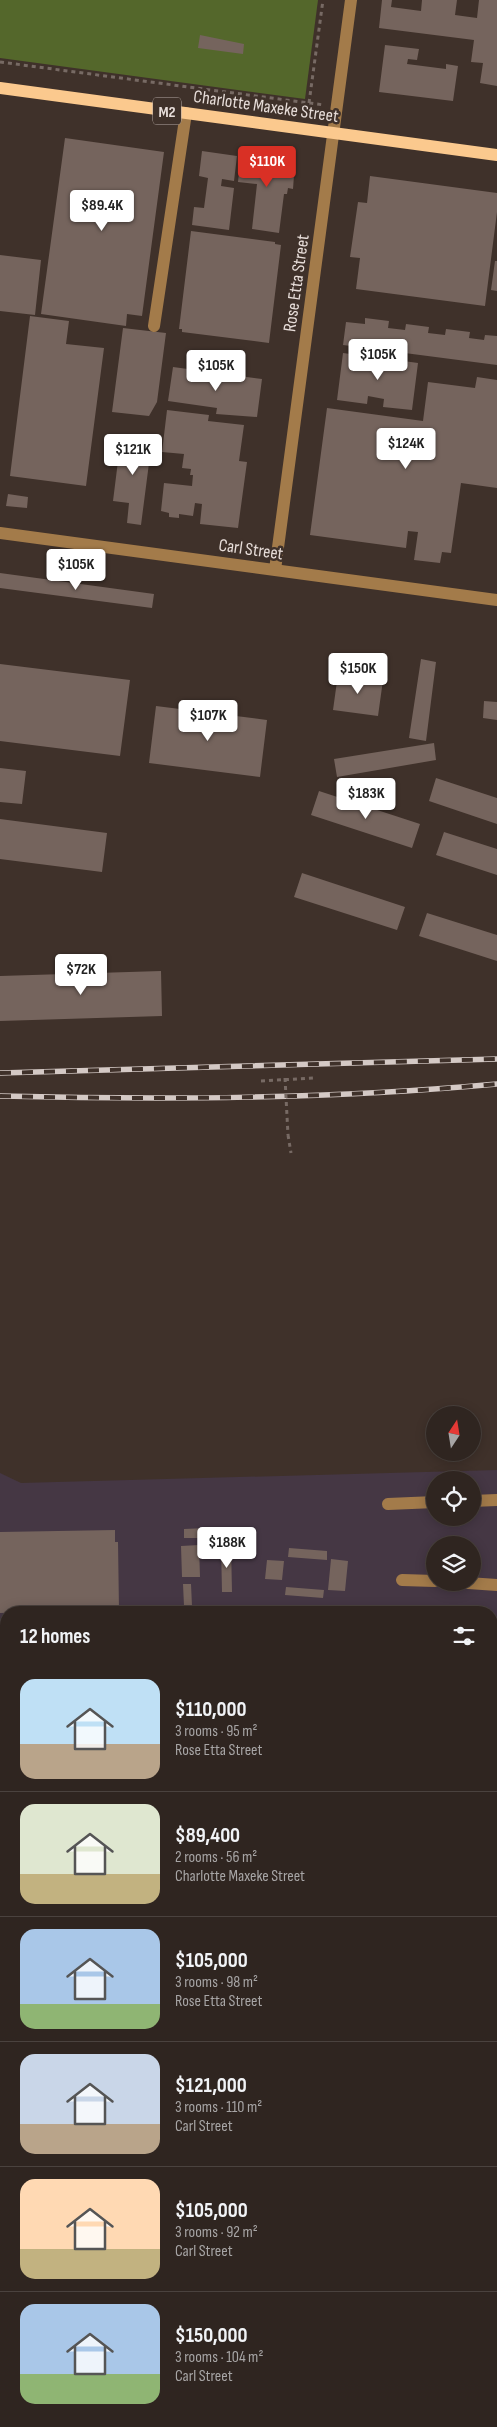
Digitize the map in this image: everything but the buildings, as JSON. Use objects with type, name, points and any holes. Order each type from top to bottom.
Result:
[{"type":"main road","name":"Charlotte Maxeke Street","points":[[0,88],[497,155]]},
{"type":"street","name":"Rose Etta Street","points":[[275,570],[351,0]]},
{"type":"street","points":[[154,326],[186,113]]},
{"type":"street","name":"Carl Street","points":[[0,532],[497,600]]},
{"type":"street","points":[[481,1501],[497,1500]]},
{"type":"street","points":[[388,1504],[426,1502]]},
{"type":"street","points":[[402,1580],[426,1581]]},
{"type":"street","points":[[481,1584],[497,1585]]},
{"type":"path","points":[[309,104],[323,0]]},
{"type":"path","points":[[0,62],[337,107]]},
{"type":"path","points":[[261,1081],[285,1078],[313,1078]]},
{"type":"path","points":[[285,1078],[288,1135],[291,1153]]},
{"type":"shaded area","points":[[497,1470],[497,1606],[0,1606],[0,1473],[21,1483],[426,1472],[426,1526],[481,1526],[481,1471],[460,1471]]},
{"type":"green space","points":[[0,0],[318,0],[305,99],[0,58]]},
{"type":"railway","points":[[0,1073],[497,1059]]},
{"type":"railway","points":[[0,1096],[248,1097],[373,1093],[497,1084]]}]
